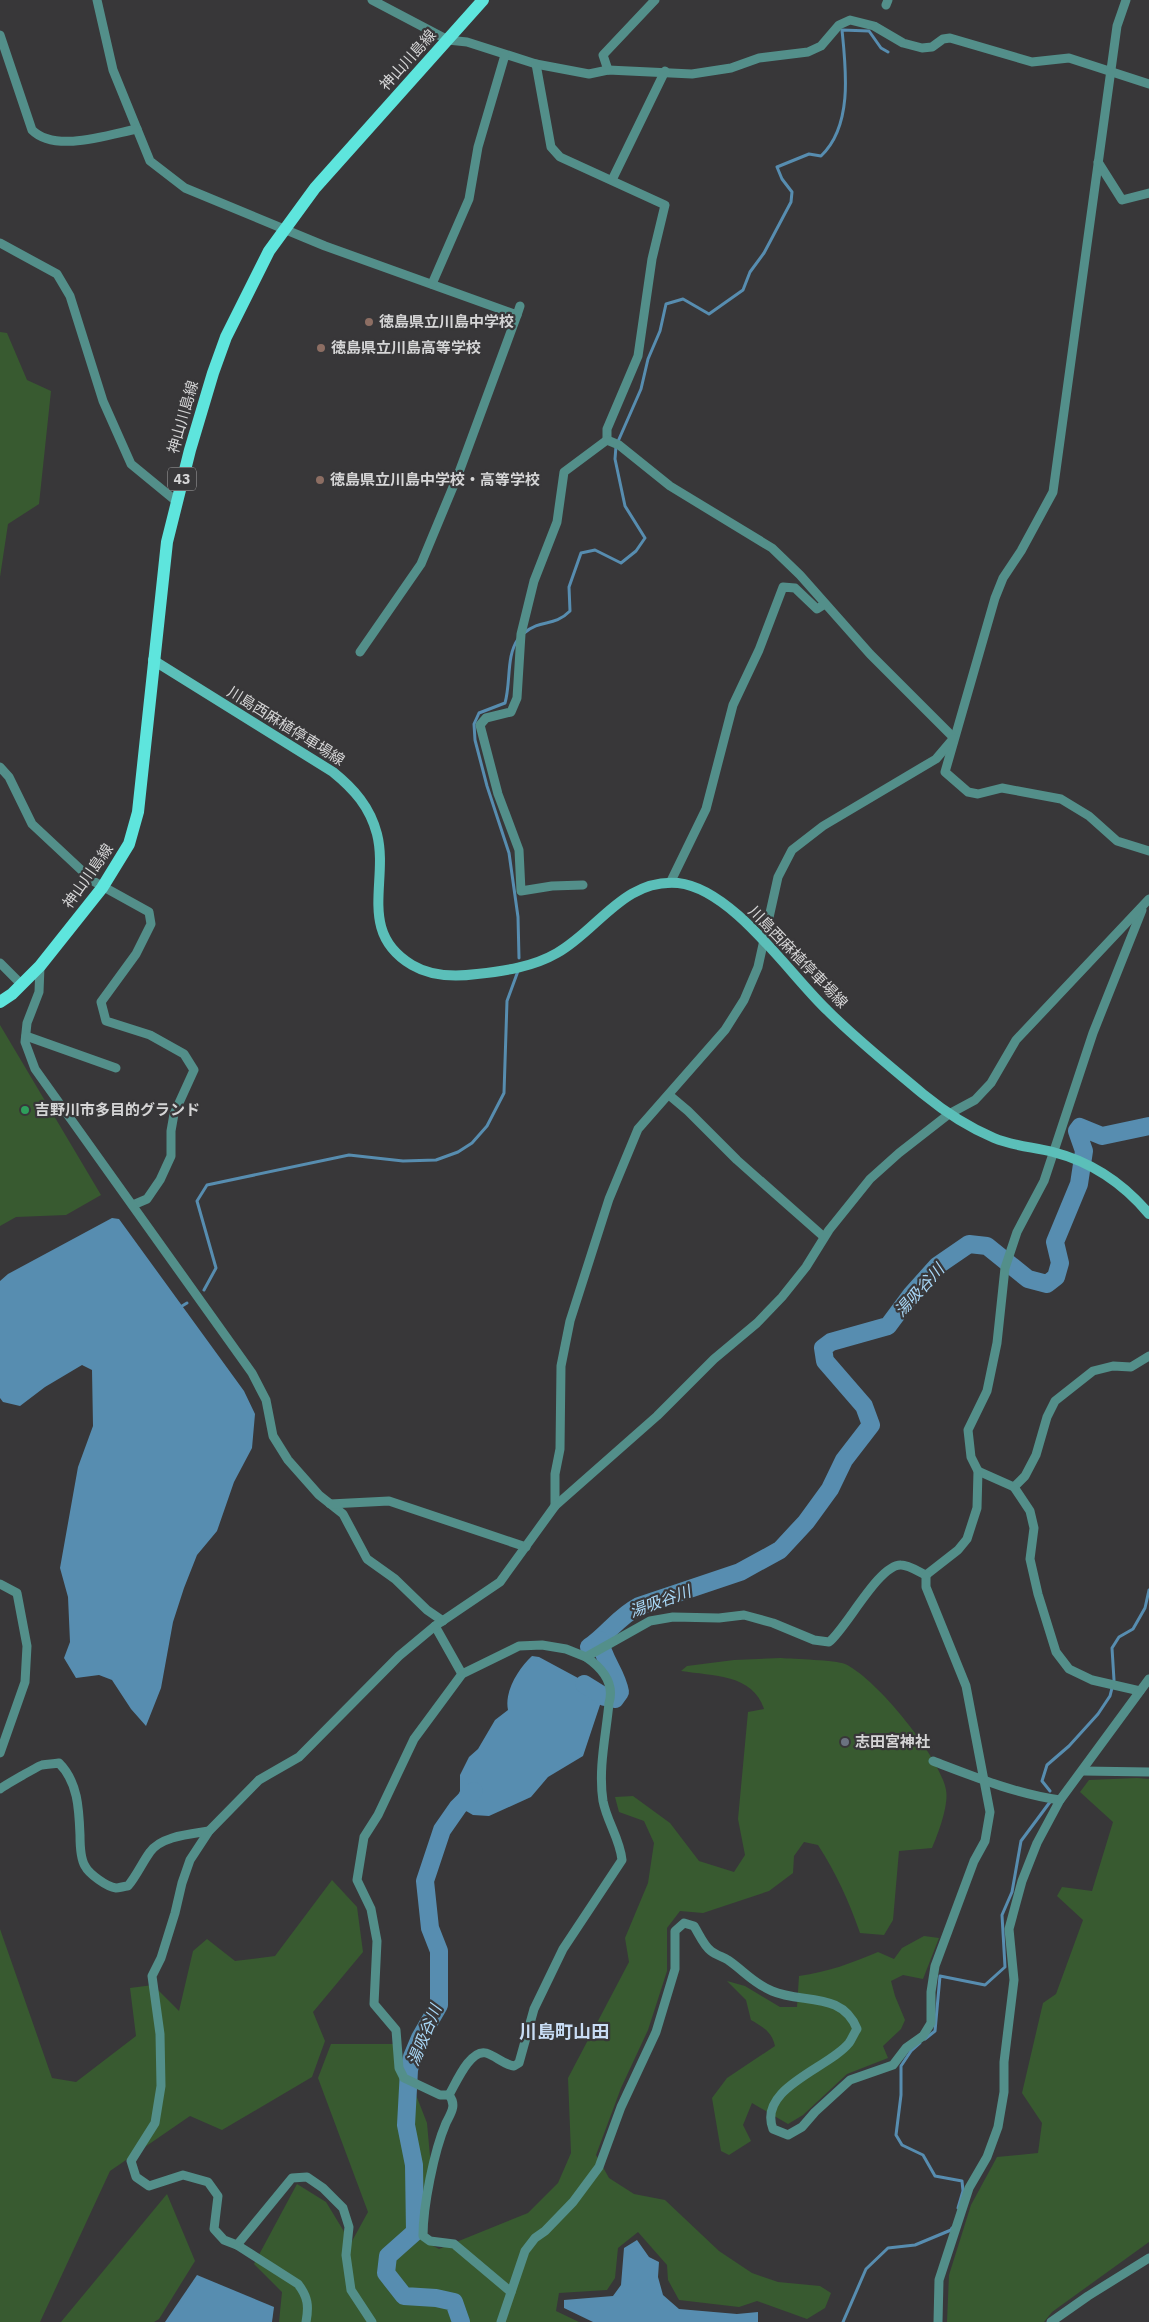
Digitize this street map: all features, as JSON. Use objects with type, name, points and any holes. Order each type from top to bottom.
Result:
[{"type":"main road","name":"神山川島線","points":[[0,1002],[22,985],[40,966],[102,888],[129,844],[138,812],[167,542],[176,501],[213,373],[226,337],[255,276],[285,229],[315,188],[483,0]]},
{"type":"main road","name":"川島西麻植停車場線","points":[[153,660],[333,772],[357,794],[366,807],[378,837],[377,901],[382,930],[389,944],[412,965],[427,972],[460,976],[500,971],[540,961],[569,946],[625,897],[648,886],[670,883],[690,885],[710,895],[752,927],[830,1013],[949,1114],[995,1138],[1015,1145],[1054,1152],[1093,1166],[1117,1182],[1149,1214]]},
{"type":"street","points":[[97,0],[113,70],[150,161],[185,188],[285,229],[432,284],[518,311],[458,475],[421,564],[360,652]]},
{"type":"street","points":[[372,0],[448,40],[467,42],[536,64],[589,74],[608,70],[665,71],[692,74],[731,68],[759,58],[808,52],[821,46],[839,24],[850,20],[874,26],[903,43],[922,48],[932,48],[943,38],[950,38],[1032,62],[1070,58],[1149,84]]},
{"type":"street","points":[[608,70],[604,55],[655,0]]},
{"type":"street","points":[[1126,0],[1116,26],[1053,492],[1025,544],[1003,578],[985,630],[968,698],[945,772],[968,792],[978,794],[1002,788],[1061,799],[1089,816],[1117,841],[1149,850]]},
{"type":"street","points":[[0,35],[32,130],[39,137],[61,141],[84,140],[137,129]]},
{"type":"street","points":[[432,284],[469,199],[478,147],[504,55]]},
{"type":"street","points":[[536,64],[551,147],[560,157],[665,205],[650,267],[638,356],[607,429],[613,443],[670,486],[772,548],[870,654],[954,738]]},
{"type":"street","points":[[612,180],[665,71]]},
{"type":"street","points":[[1098,162],[1122,200],[1149,193]]},
{"type":"street","points":[[0,243],[57,274],[70,296],[103,401],[131,464],[176,501]]},
{"type":"street","points":[[583,885],[521,890],[519,850],[498,794],[480,725],[486,718],[511,712],[517,698],[521,638],[534,581],[558,522],[564,472],[613,443]]},
{"type":"street","points":[[670,883],[706,809],[733,705],[759,650],[783,587],[795,588],[817,609],[825,604]]},
{"type":"street","points":[[555,1506],[555,1474],[560,1449],[561,1366],[570,1321],[609,1199],[638,1129],[725,1030],[744,1000],[758,967],[778,877],[792,850],[822,826],[936,759],[954,738]]},
{"type":"street","points":[[0,768],[9,777],[32,824],[102,888],[131,901],[149,912],[151,924],[136,954],[101,1002],[106,1021],[150,1035],[184,1054],[194,1070],[174,1114],[171,1131],[171,1156],[160,1180],[147,1199],[133,1204]]},
{"type":"street","points":[[306,2322],[309,2306],[304,2292],[298,2284],[237,2245],[224,2240],[214,2229],[218,2196],[208,2182],[183,2175],[149,2186],[136,2177],[132,2161],[155,2124],[161,2086],[160,2034],[152,1976],[161,1958],[190,1860],[209,1831],[259,1780],[299,1757],[399,1656],[439,1623],[500,1582],[555,1506],[657,1416],[714,1359],[757,1323],[782,1297],[806,1267],[824,1237],[870,1179],[899,1153],[949,1114],[975,1100],[991,1083],[1016,1040],[1147,901]]},
{"type":"street","points":[[926,1575],[951,1557],[967,1539],[977,1508],[978,1471],[972,1457],[968,1430],[987,1392],[997,1343],[1005,1268],[1017,1232],[1044,1181],[1105,1000],[1147,901]]},
{"type":"street","points":[[0,963],[22,985]]},
{"type":"street","points":[[40,966],[39,992],[27,1023],[25,1042],[35,1069],[252,1373],[266,1400],[273,1436],[283,1452],[308,1483],[343,1514],[367,1559],[394,1579],[439,1623],[462,1674]]},
{"type":"street","points":[[26,1036],[116,1068]]},
{"type":"street","points":[[669,1095],[688,1111],[737,1160],[824,1237]]},
{"type":"street","points":[[1014,1487],[1025,1476],[1036,1455],[1047,1417],[1055,1401],[1093,1371],[1113,1366],[1131,1367],[1149,1356]]},
{"type":"street","points":[[978,1471],[1014,1487],[1030,1511],[1034,1528],[1030,1560],[1038,1594],[1056,1652],[1070,1669],[1112,1685],[1140,1691]]},
{"type":"street","points":[[330,1504],[389,1500],[526,1547]]},
{"type":"street","points":[[586,1656],[650,1621],[674,1617],[719,1618],[744,1614],[773,1623],[814,1640],[829,1642],[838,1635],[860,1600],[894,1566],[903,1565],[926,1575]]},
{"type":"street","points":[[501,2322],[526,2250],[535,2238],[545,2231],[573,2202],[599,2168],[621,2107],[656,2032],[675,1968],[675,1931],[684,1923],[694,1926],[710,1951],[729,1961],[755,1983],[774,1992],[827,2002],[847,2012],[853,2019],[857,2029],[849,2044],[783,2092],[772,2106],[769,2120],[772,2129],[788,2135],[802,2127],[815,2112],[850,2080],[893,2065],[906,2048],[923,2036],[931,2022],[931,1992],[935,1966],[974,1861],[985,1841],[990,1812],[986,1781],[966,1686],[926,1587],[926,1575]]},
{"type":"street","points":[[0,1584],[17,1593],[27,1646],[26,1682],[0,1753]]},
{"type":"street","points":[[542,1645],[566,1649],[586,1656],[609,1680],[612,1694],[608,1703],[602,1780],[603,1794],[608,1822],[621,1850],[622,1860],[563,1949],[534,2009],[519,2063],[514,2066],[507,2065],[485,2053],[477,2054],[469,2060],[449,2095],[440,2095],[409,2080],[399,2068],[396,2030],[374,2004],[378,1941],[371,1909],[356,1880],[364,1837],[378,1815],[414,1739],[462,1674],[519,1646],[542,1645]]},
{"type":"street","points":[[938,2322],[939,2280],[969,2188],[987,2157],[998,2127],[1004,2092],[1004,2062],[1014,1980],[1008,1929],[1022,1881],[1037,1843],[1060,1800],[1149,1679]]},
{"type":"street","points":[[933,1761],[986,1781],[1037,1797],[1060,1800]]},
{"type":"street","points":[[1,1786],[15,1781],[40,1766],[59,1763],[69,1773],[76,1793],[80,1846],[84,1866],[99,1879],[116,1888],[128,1886],[143,1866],[150,1851],[163,1842],[209,1831]]},
{"type":"street","points":[[1083,1771],[1149,1772]]},
{"type":"street","points":[[449,2095],[453,2100],[453,2107],[437,2143],[423,2236],[430,2241],[454,2244],[511,2292]]},
{"type":"street","points":[[237,2245],[292,2178],[307,2177],[324,2188],[343,2208],[349,2227],[346,2255],[351,2290],[372,2322]]},
{"type":"street","points":[[1051,2322],[1088,2296],[1149,2258]]},
{"type":"green space","points":[[0,332],[7,333],[27,380],[51,391],[39,504],[8,524],[0,577]]},
{"type":"green space","name":"吉野川市多目的グランド","points":[[0,1025],[101,1195],[66,1215],[16,1217],[0,1226]]},
{"type":"green space","points":[[781,1658],[845,1664],[858,1672],[889,1701],[920,1739],[941,1776],[947,1796],[937,1835],[932,1848],[899,1851],[893,1920],[884,1935],[860,1933],[842,1888],[825,1856],[818,1845],[804,1842],[794,1856],[793,1873],[769,1891],[703,1913],[680,1911],[667,1928],[667,1971],[648,2030],[621,2088],[596,2155],[609,2178],[634,2194],[665,2200],[719,2251],[752,2273],[778,2282],[820,2286],[831,2293],[825,2308],[807,2319],[757,2301],[739,2307],[679,2300],[668,2280],[667,2265],[638,2232],[618,2248],[615,2278],[607,2290],[559,2293],[556,2311],[579,2322],[279,2322],[282,2292],[254,2264],[297,2184],[326,2202],[351,2243],[368,2212],[318,2078],[331,2044],[396,2044],[427,2123],[432,2178],[414,2236],[439,2249],[528,2213],[558,2183],[571,2153],[568,2078],[629,1962],[625,1938],[648,1883],[654,1843],[644,1821],[619,1812],[615,1797],[633,1796],[670,1823],[699,1861],[734,1872],[745,1855],[738,1819],[748,1712],[764,1709],[759,1698],[751,1689],[741,1683],[718,1676],[681,1671],[687,1666],[734,1660]]},
{"type":"green space","points":[[1149,1779],[1149,2242],[1052,2312],[1044,2322],[947,2322],[949,2275],[971,2205],[997,2157],[1038,2153],[1042,2123],[1022,2093],[1043,2003],[1056,1994],[1083,1920],[1057,1896],[1062,1887],[1092,1891],[1113,1822],[1080,1792],[1089,1780]]},
{"type":"green space","points":[[332,1880],[357,1907],[363,1952],[313,2012],[325,2041],[312,2077],[222,2130],[190,2116],[110,2171],[40,2322],[0,2322],[0,1929],[52,2078],[76,2082],[136,2036],[130,1988],[153,1985],[179,2011],[193,1951],[207,1939],[235,1961],[275,1956]]},
{"type":"green space","points":[[924,1936],[939,1938],[923,1979],[903,1975],[891,1981],[905,2020],[901,2029],[883,2046],[888,2058],[847,2074],[803,2115],[788,2124],[752,2103],[743,2125],[751,2141],[729,2155],[721,2151],[712,2098],[727,2078],[775,2046],[769,2033],[751,2020],[746,2000],[727,1981],[745,1986],[780,2007],[797,2007],[799,1976],[840,1967],[878,1952],[894,1959],[902,1948]]},
{"type":"green space","points":[[167,2194],[195,2261],[159,2319],[154,2322],[61,2322]]},
{"type":"water","points":[[112,1218],[119,1219],[244,1391],[255,1414],[252,1448],[234,1482],[217,1531],[197,1555],[184,1588],[173,1622],[161,1688],[146,1726],[131,1709],[112,1680],[99,1675],[76,1678],[64,1658],[70,1642],[68,1597],[60,1568],[78,1467],[93,1426],[92,1370],[82,1365],[45,1387],[20,1406],[3,1402],[0,1398],[0,1281],[8,1274]]},
{"type":"water","points":[[532,1656],[539,1657],[604,1692],[603,1703],[600,1705],[583,1756],[548,1777],[531,1797],[489,1816],[473,1815],[454,1804],[460,1791],[460,1775],[469,1757],[478,1749],[495,1720],[508,1710],[507,1703],[510,1688],[522,1667]]},
{"type":"water","points":[[637,2240],[649,2257],[659,2262],[658,2277],[663,2295],[679,2309],[737,2314],[758,2312],[758,2322],[593,2322],[564,2308],[564,2300],[613,2296],[621,2285],[624,2248]]},
{"type":"water","points":[[197,2275],[274,2307],[272,2322],[165,2322]]},
{"type":"waterway","points":[[524,633],[530,628],[558,620],[570,611],[569,587],[581,553],[595,550],[621,563],[636,551],[645,538],[625,506],[615,459],[616,446],[641,389],[648,359],[660,331],[666,304],[683,299],[709,314],[743,290],[750,272],[764,253],[791,202],[792,192],[782,179],[777,167],[809,154],[821,156],[831,144],[838,129],[843,113],[846,79],[842,30],[869,31],[881,48],[888,52]]},
{"type":"waterway","points":[[518,639],[510,661],[505,703],[479,713],[474,724],[475,740],[487,786],[509,853],[518,917],[519,958]]},
{"type":"waterway","points":[[204,1290],[216,1268],[197,1201],[207,1185],[349,1155],[403,1161],[436,1160],[458,1152],[472,1143],[487,1126],[504,1093],[507,1001],[518,971]]},
{"type":"waterway","name":"湯吸谷川","points":[[589,1647],[625,1615],[639,1606],[740,1572],[780,1550],[806,1522],[830,1489],[844,1460],[871,1425],[864,1406],[825,1361],[823,1348],[831,1342],[888,1326],[911,1295],[937,1266],[969,1244],[987,1246],[1028,1279],[1047,1284],[1056,1277],[1060,1263],[1055,1242],[1079,1184],[1084,1151],[1077,1131],[1080,1127],[1102,1136],[1149,1126]]},
{"type":"waterway","points":[[182,1306],[187,1303]]},
{"type":"waterway","points":[[1050,1791],[1042,1781],[1047,1765],[1069,1746],[1098,1714],[1110,1696],[1114,1680],[1112,1648],[1119,1637],[1133,1629],[1145,1608],[1149,1590]]},
{"type":"waterway","points":[[584,1684],[605,1697],[615,1699],[620,1692],[616,1678],[601,1647],[600,1640]]},
{"type":"waterway","name":"湯吸谷川","points":[[461,2322],[454,2302],[436,2298],[404,2296],[386,2273],[388,2256],[415,2232],[414,2165],[406,2125],[409,2070],[420,2038],[439,2005],[439,1951],[430,1928],[425,1881],[442,1830],[458,1807],[474,1791]]},
{"type":"waterway","points":[[925,2039],[935,2031],[940,1976],[985,1985],[1005,1967],[1002,1915],[1012,1892],[1021,1841],[1050,1802]]},
{"type":"waterway","points":[[920,2043],[911,2051],[901,2066],[901,2095],[896,2135],[902,2145],[923,2155],[935,2176],[962,2181],[963,2191],[958,2208]]},
{"type":"waterway","points":[[843,2322],[866,2269],[888,2248],[915,2245],[952,2228]]},
{"type":"place","name":"徳島県立川島中学校","points":[[369,322]]},
{"type":"place","name":"徳島県立川島高等学校","points":[[321,348]]},
{"type":"place","name":"徳島県立川島中学校・高等学校","points":[[320,480]]},
{"type":"place","name":"吉野川市多目的グランド","points":[[25,1110]]},
{"type":"place","name":"志田宮神社","points":[[845,1742]]},
{"type":"district","name":"川島町山田","points":[[564,2032]]}]
